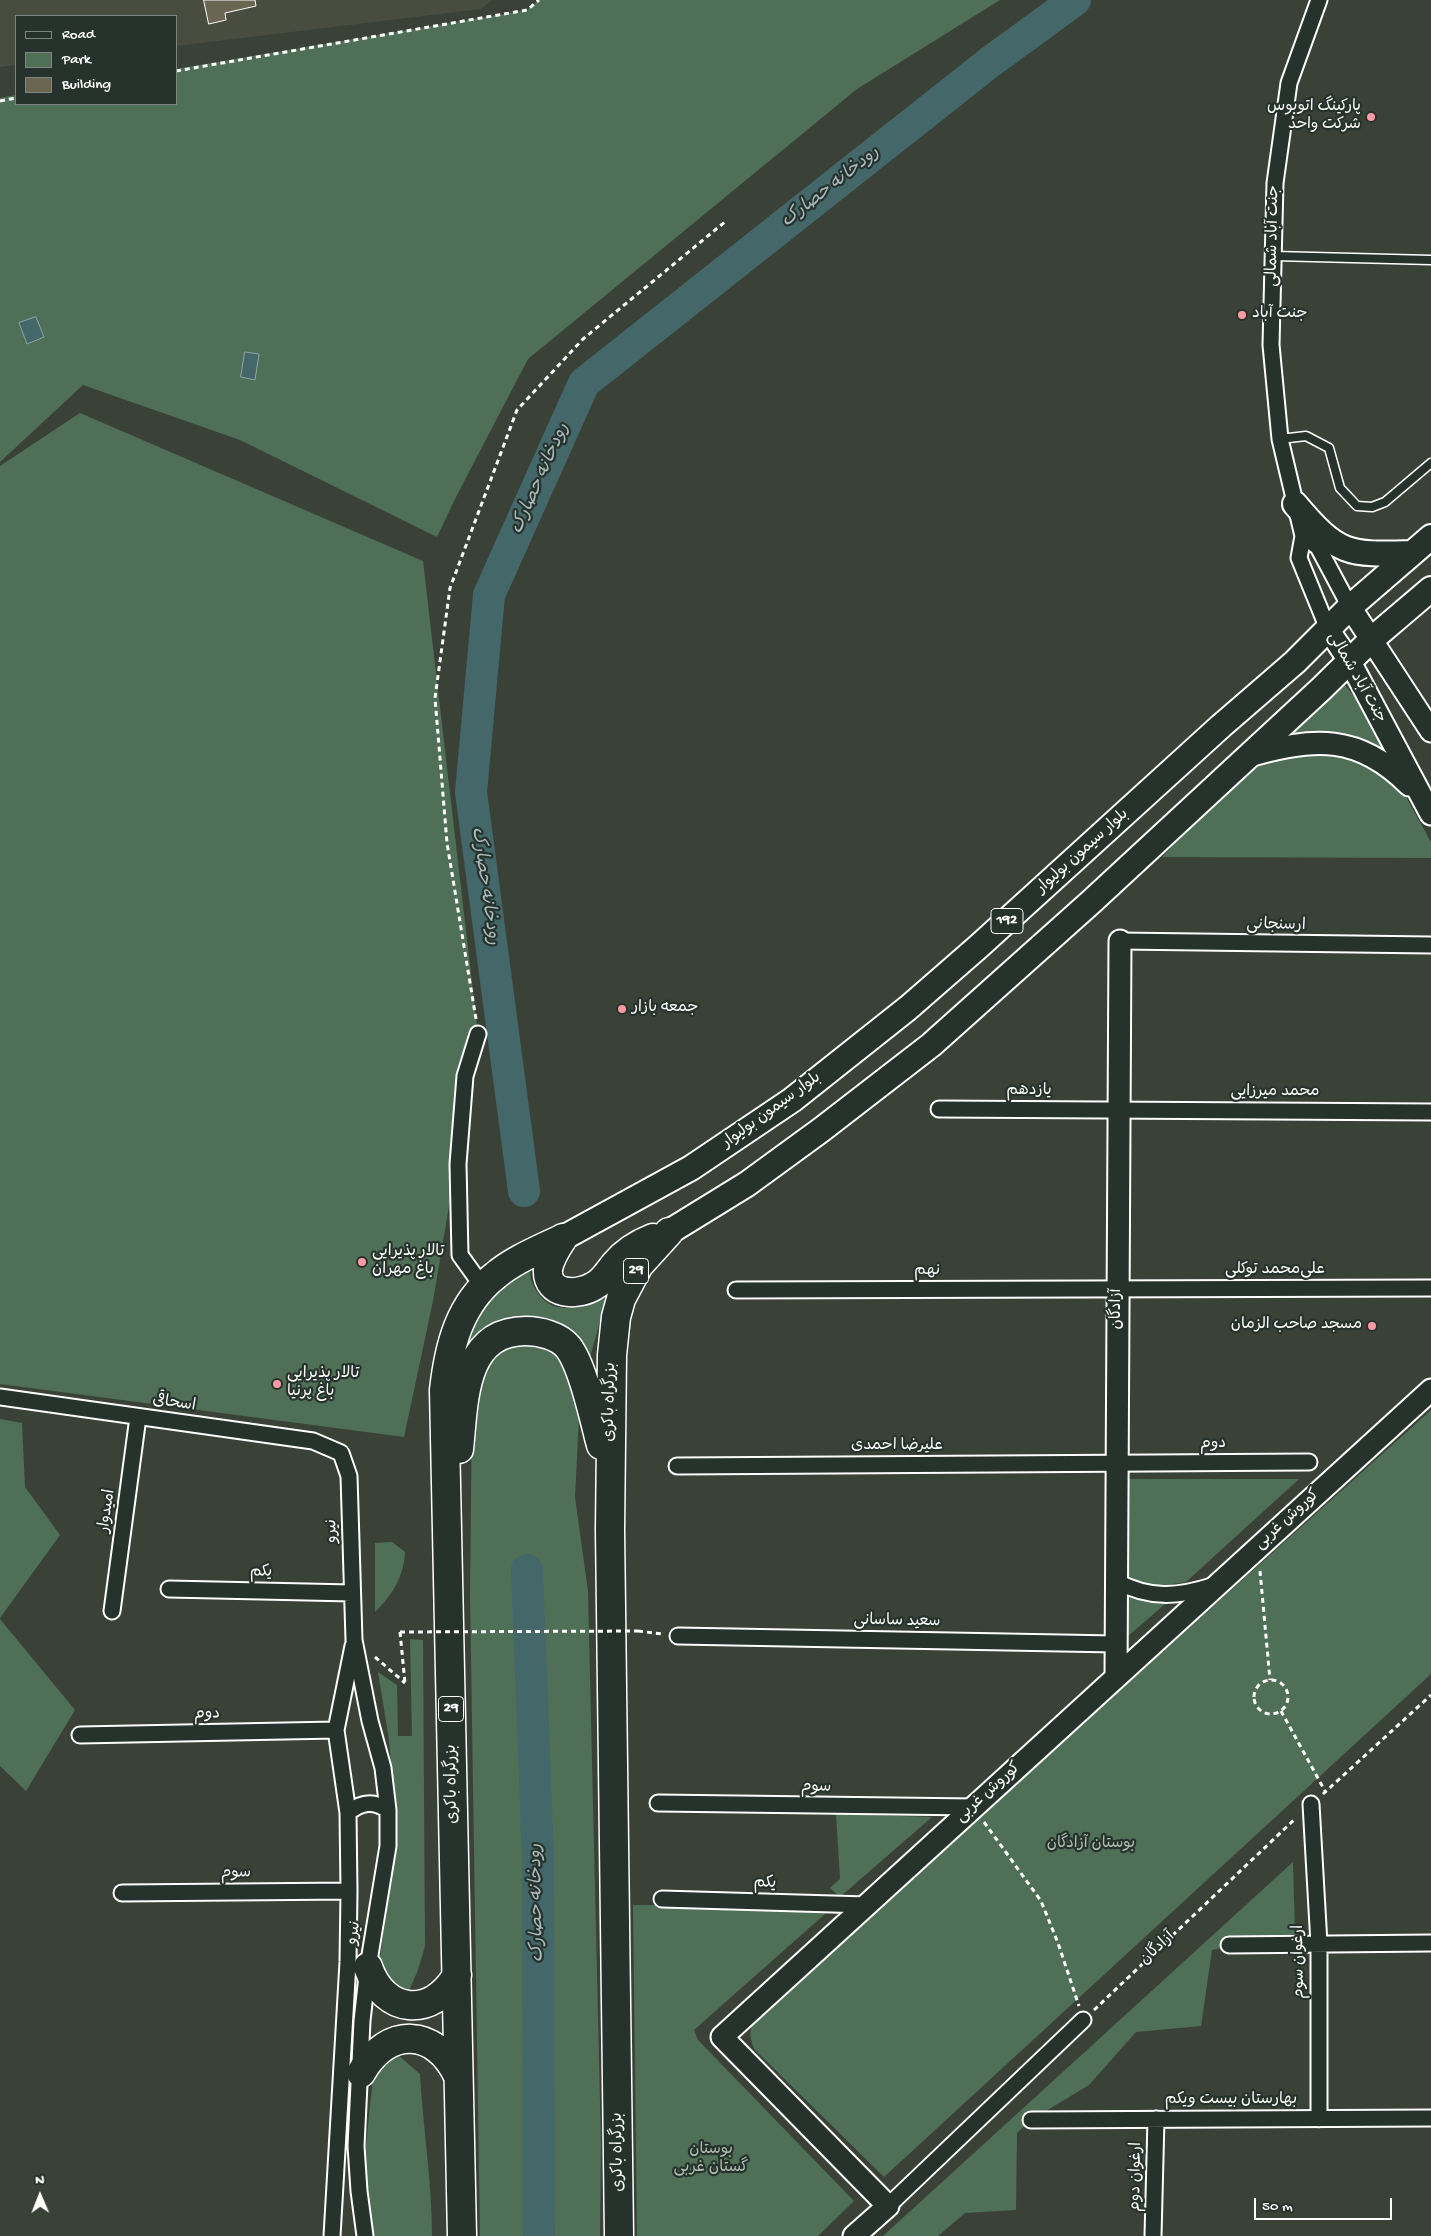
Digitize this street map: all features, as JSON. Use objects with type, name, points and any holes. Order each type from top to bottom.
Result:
[{"type":"highway","points":[[563,1238],[555,1250],[548,1271],[551,1284],[558,1290],[569,1293],[596,1286],[626,1252],[641,1242],[669,1232]]},
{"type":"highway","name":"بزرگراه باکری","points":[[619,2236],[610,1400],[616,1318],[621,1299],[640,1265],[669,1232]]},
{"type":"highway","name":"بزرگراه باکری","points":[[462,2236],[444,1390],[447,1360],[458,1322],[483,1287],[514,1262],[563,1238]]},
{"type":"highway","points":[[448,1550],[463,1412],[470,1369],[478,1354],[499,1337],[518,1331],[536,1331],[554,1337],[567,1346],[575,1358],[580,1372],[610,1474]]},
{"type":"highway","points":[[368,1967],[373,1981],[382,1993],[394,2002],[409,2006],[424,2004],[438,1999],[450,1988],[457,1975]]},
{"type":"highway","points":[[361,2073],[369,2059],[380,2048],[395,2041],[411,2039],[427,2042],[441,2050],[452,2062],[458,2076]]},
{"type":"main road","points":[[1295,504],[1316,529],[1331,542],[1343,548],[1356,553],[1412,553]]},
{"type":"main road","name":"بلوار سیمون بولیوار","points":[[563,1238],[691,1168],[792,1100],[900,1014],[978,947],[1221,726],[1295,662],[1350,607],[1431,537]]},
{"type":"main road","name":"192","points":[[669,1232],[755,1178],[931,1045],[1091,902],[1350,662],[1371,640],[1431,589]]},
{"type":"street","name":"جنت آباد شمالی","points":[[1319,0],[1289,83],[1275,184],[1271,346],[1280,439],[1302,536],[1299,558],[1328,629],[1350,662],[1426,806]]},
{"type":"street","name":"جنت آباد شمالی","points":[[1302,536],[1318,547],[1350,607],[1431,731]]},
{"type":"street","points":[[1249,756],[1299,744],[1331,743],[1360,750],[1379,759],[1394,770],[1426,806]]},
{"type":"street","name":"ارسنجانی","points":[[1120,941],[1431,945]]},
{"type":"street","name":"آزادگان","points":[[1116,1677],[1120,941]]},
{"type":"street","points":[[478,1034],[465,1076],[458,1164],[459,1246],[460,1256],[483,1287]]},
{"type":"street","name":"یازدهم","points":[[939,1109],[1119,1110]]},
{"type":"street","name":"محمد میرزایی","points":[[1119,1110],[1431,1112]]},
{"type":"street","name":"علی‌محمد توکلی","points":[[1118,1289],[1431,1288]]},
{"type":"street","name":"نهم","points":[[736,1290],[1118,1289]]},
{"type":"street","name":"کوروش غربی","points":[[888,2206],[722,2037],[1431,1390]]},
{"type":"street","name":"اسحاقی","points":[[0,1397],[313,1441],[341,1453]]},
{"type":"street","name":"امیدوار","points":[[112,1611],[138,1416]]},
{"type":"street","name":"نیرو","points":[[341,1453],[349,1476],[354,1640],[370,1721],[383,1768],[388,1810],[388,1846],[368,1967],[362,2021],[356,2146],[365,2236]]},
{"type":"street","name":"دوم","points":[[1117,1463],[1309,1462]]},
{"type":"street","name":"علیرضا احمدی","points":[[677,1466],[1117,1463]]},
{"type":"street","points":[[1116,1582],[1138,1591],[1166,1596],[1190,1593],[1218,1584]]},
{"type":"street","name":"یکم","points":[[170,1588],[352,1593]]},
{"type":"street","name":"سعید ساسانی","points":[[678,1636],[1116,1644]]},
{"type":"street","name":"نیرو","points":[[332,2236],[348,1962],[350,1890],[348,1813],[336,1730],[354,1640]]},
{"type":"street","name":"دوم","points":[[80,1735],[336,1730]]},
{"type":"street","points":[[348,1813],[363,1804],[372,1803],[388,1810]]},
{"type":"street","name":"سوم","points":[[658,1803],[974,1807]]},
{"type":"street","name":"ارغوان سوم","points":[[1311,1804],[1319,1944],[1319,2119]]},
{"type":"street","name":"سوم","points":[[122,1893],[350,1890]]},
{"type":"street","name":"یکم","points":[[662,1899],[867,1905]]},
{"type":"street","points":[[1229,1944],[1431,1943]]},
{"type":"street","points":[[854,2236],[888,2206],[1083,2020]]},
{"type":"street","name":"بهارستان بیست ویکم","points":[[1031,2120],[1431,2118]]},
{"type":"street","name":"ارغوان دوم","points":[[1154,2236],[1156,2119]]},
{"type":"lane","points":[[1274,256],[1431,260]]},
{"type":"lane","points":[[1280,439],[1306,436],[1329,448],[1340,488],[1357,506],[1372,507],[1385,502],[1431,463]]},
{"type":"path","points":[[178,70],[527,10],[539,0]]},
{"type":"path","points":[[0,101],[15,98]]},
{"type":"path","points":[[478,1034],[447,843],[435,698],[450,588],[517,410],[583,339],[726,220]]},
{"type":"path","points":[[1258,1548],[1270,1680]]},
{"type":"path","points":[[354,1640],[405,1683],[400,1632],[642,1631]]},
{"type":"path","points":[[1264,1681],[1280,1682],[1288,1691],[1288,1702],[1281,1711],[1270,1714],[1260,1710],[1256,1705],[1254,1700],[1256,1689],[1264,1681]]},
{"type":"path","name":"آزادگان","points":[[1083,2020],[1311,1804],[1431,1694]]},
{"type":"path","points":[[1281,1711],[1325,1791]]},
{"type":"path","points":[[974,1807],[1041,1901],[1058,1943],[1083,2020]]},
{"type":"shaded area","points":[[0,0],[492,0],[481,9],[178,46],[178,15],[15,15],[15,65],[0,67]]},
{"type":"green space","points":[[539,0],[1000,0],[857,89],[528,359],[437,537],[240,440],[83,385],[0,462],[0,98],[15,95],[15,105],[178,105],[178,69],[527,10]]},
{"type":"green space","points":[[80,413],[423,561],[478,1034],[433,1301],[404,1437],[0,1384],[0,466]]},
{"type":"green space","points":[[1344,684],[1362,706],[1395,762],[1281,742]]},
{"type":"green space","points":[[1306,750],[1356,757],[1401,788],[1431,842],[1431,858],[1162,857],[1192,826],[1256,768],[1270,760]]},
{"type":"green space","points":[[531,1264],[531,1277],[536,1290],[545,1301],[557,1307],[582,1306],[595,1299],[610,1286],[590,1357],[577,1341],[541,1320],[515,1318],[494,1327],[458,1366],[471,1323],[497,1288]]},
{"type":"green space","points":[[551,1341],[580,1397],[575,1497],[588,1591],[601,2144],[600,2236],[480,2236],[470,1594],[472,1406],[488,1351],[496,1345]]},
{"type":"green space","name":"بوستان آزادگان","points":[[1431,1410],[1431,1674],[884,2177],[754,2049],[750,2033],[753,2024],[960,1836],[1038,1749],[1058,1746]]},
{"type":"green space","points":[[0,1419],[22,1423],[25,1487],[60,1535],[0,1618]]},
{"type":"green space","points":[[1125,1479],[1299,1479],[1186,1582],[1154,1587],[1130,1584],[1124,1568]]},
{"type":"green space","points":[[392,1542],[405,1552],[404,1561],[396,1585],[375,1612],[375,1543]]},
{"type":"green space","points":[[1124,1591],[1136,1597],[1147,1599],[1172,1598],[1127,1637]]},
{"type":"green space","points":[[0,1619],[75,1710],[26,1791],[0,1766]]},
{"type":"green space","points":[[410,1639],[423,1640],[425,1946],[418,1970],[408,1993],[391,1986],[379,1965],[397,1836],[389,1740],[378,1672],[397,1685],[398,1736],[412,1736]]},
{"type":"green space","points":[[836,1814],[932,1817],[840,1897],[830,1888],[840,1879]]},
{"type":"green space","points":[[1293,1862],[1295,1934],[1212,1950],[1201,2026],[1136,2032],[1089,2085],[1031,2120],[1017,2133],[1016,2210],[965,2213],[938,2236],[883,2236]]},
{"type":"green space","name":"بوستان گستان غربی","points":[[633,1905],[834,1906],[694,2030],[698,2040],[854,2201],[818,2236],[637,2236]]},
{"type":"green space","points":[[397,2054],[420,2074],[431,2196],[432,2236],[372,2236],[365,2153],[374,2069]]},
{"type":"water","points":[[36,317],[44,337],[27,344],[19,323]]},
{"type":"water","points":[[245,352],[259,354],[255,380],[241,377]]},
{"type":"building","points":[[204,0],[255,0],[256,6],[225,13],[226,20],[209,24]]},
{"type":"waterway","name":"رودخانه حصارک","points":[[524,1191],[471,792],[489,595],[584,383],[990,62],[1075,0]]},
{"type":"waterway","name":"رودخانه حصارک","points":[[527,1570],[538,1857],[539,2236]]},
{"type":"place","name":"پارکینگ اتوبوس شرکت واحد","points":[[1371,117]]},
{"type":"place","name":"جنت آباد","points":[[1242,315]]},
{"type":"place","name":"جمعه بازار","points":[[622,1009]]},
{"type":"place","name":"تالار پذیرایی باغ مهران","points":[[362,1262]]},
{"type":"place","name":"مسجد صاحب الزمان","points":[[1372,1326]]},
{"type":"place","name":"تالار پذیرایی باغ پرنیا","points":[[277,1384]]}]
